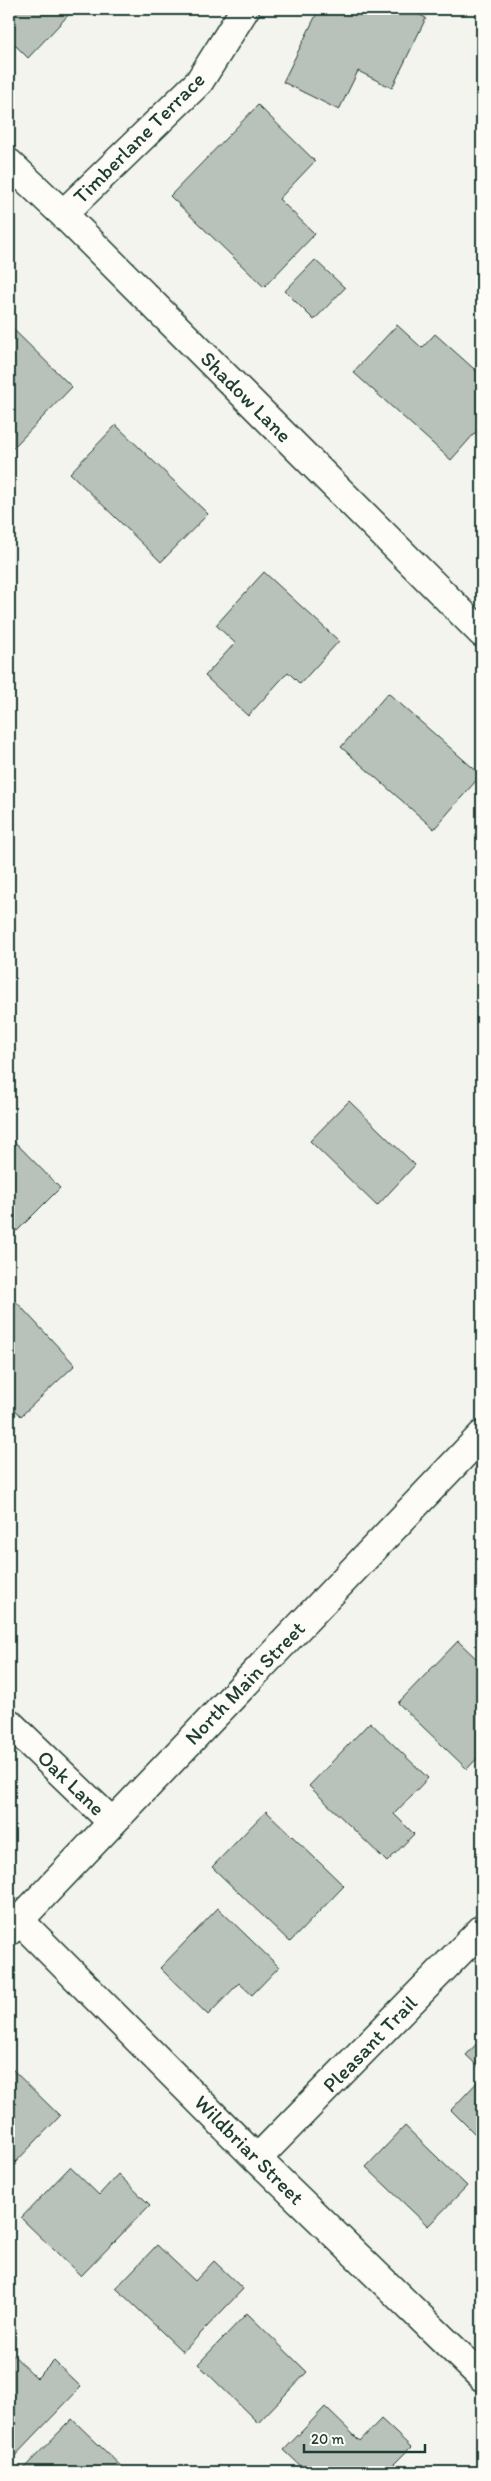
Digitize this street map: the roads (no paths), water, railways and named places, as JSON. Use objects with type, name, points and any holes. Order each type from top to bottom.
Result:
[{"type":"street","name":"Timberlane Terrace","points":[[64,214],[199,82],[245,9]]},
{"type":"street","name":"Shadow Lane","points":[[9,163],[64,214],[482,633]]},
{"type":"street","name":"North Main Street","points":[[14,1926],[482,1435]]},
{"type":"street","name":"Oak Lane","points":[[9,1723],[112,1822]]},
{"type":"street","name":"Wildbriar Street","points":[[14,1926],[482,2377]]},
{"type":"street","name":"Pleasant Trail","points":[[257,2159],[482,1929]]}]
